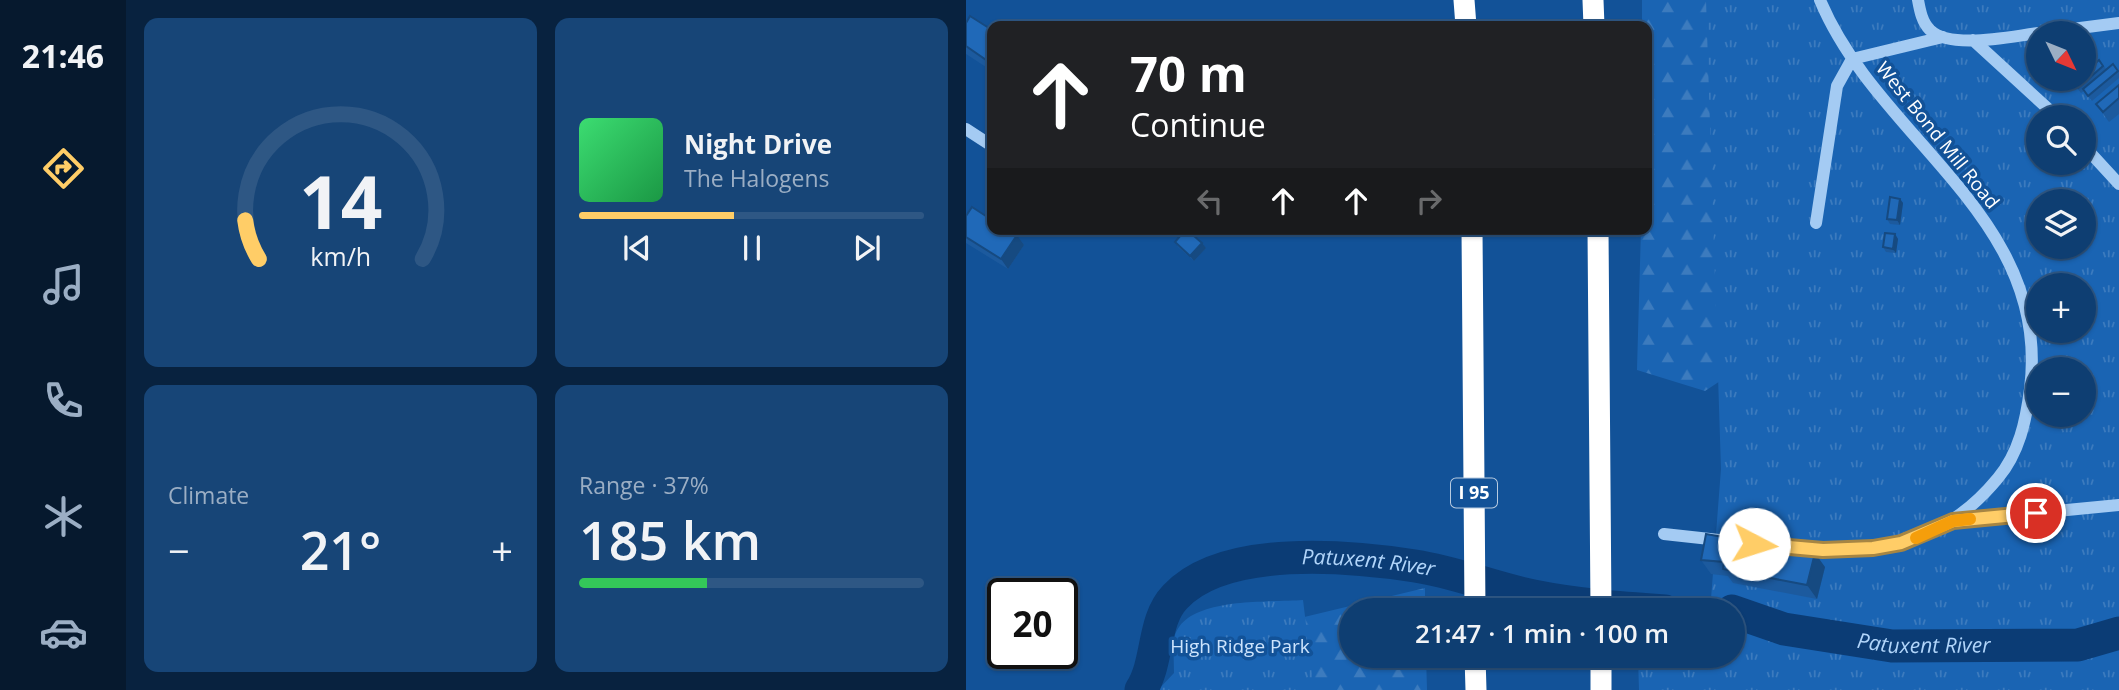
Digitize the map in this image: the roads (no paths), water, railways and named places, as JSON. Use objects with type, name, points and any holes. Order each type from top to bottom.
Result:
[{"type":"highway","points":[[1464,0],[1466,21]]},
{"type":"highway","points":[[1593,0],[1594,21]]},
{"type":"highway","name":"I 95","points":[[1472,235],[1475,598]]},
{"type":"highway","points":[[1598,235],[1601,598]]},
{"type":"highway","points":[[1475,668],[1476,690]]},
{"type":"highway","points":[[1601,668],[1601,690]]},
{"type":"street","name":"West Bond Mill Road","points":[[1664,534],[1823,550],[1873,548],[1901,543],[1953,521],[2003,473],[2015,452],[2023,428],[2032,375],[2030,326],[2024,296],[2011,265],[1972,200],[1852,60],[1820,0]]},
{"type":"street","points":[[1917,0],[1923,22],[1932,32],[1943,37],[1959,41],[2026,34]]},
{"type":"street","points":[[2096,26],[2119,23]]},
{"type":"street","points":[[1816,223],[1837,86],[1852,60],[1943,37]]},
{"type":"street","points":[[1973,40],[2044,105]]},
{"type":"street","points":[[966,129],[987,143]]},
{"type":"street","points":[[2096,159],[2119,184]]},
{"type":"street","points":[[1953,521],[2119,505]]},
{"type":"waterway","name":"Patuxent River","points":[[1141,690],[1151,667],[1159,630],[1168,607],[1175,597],[1197,580],[1224,568],[1255,561],[1289,558],[1357,559],[1430,569],[1545,598]]},
{"type":"waterway","name":"Patuxent River","points":[[1745,616],[1784,629],[1892,646],[2078,645],[2119,633]]},
{"type":"park label","name":"High Ridge Park","points":[[1240,646]]}]
